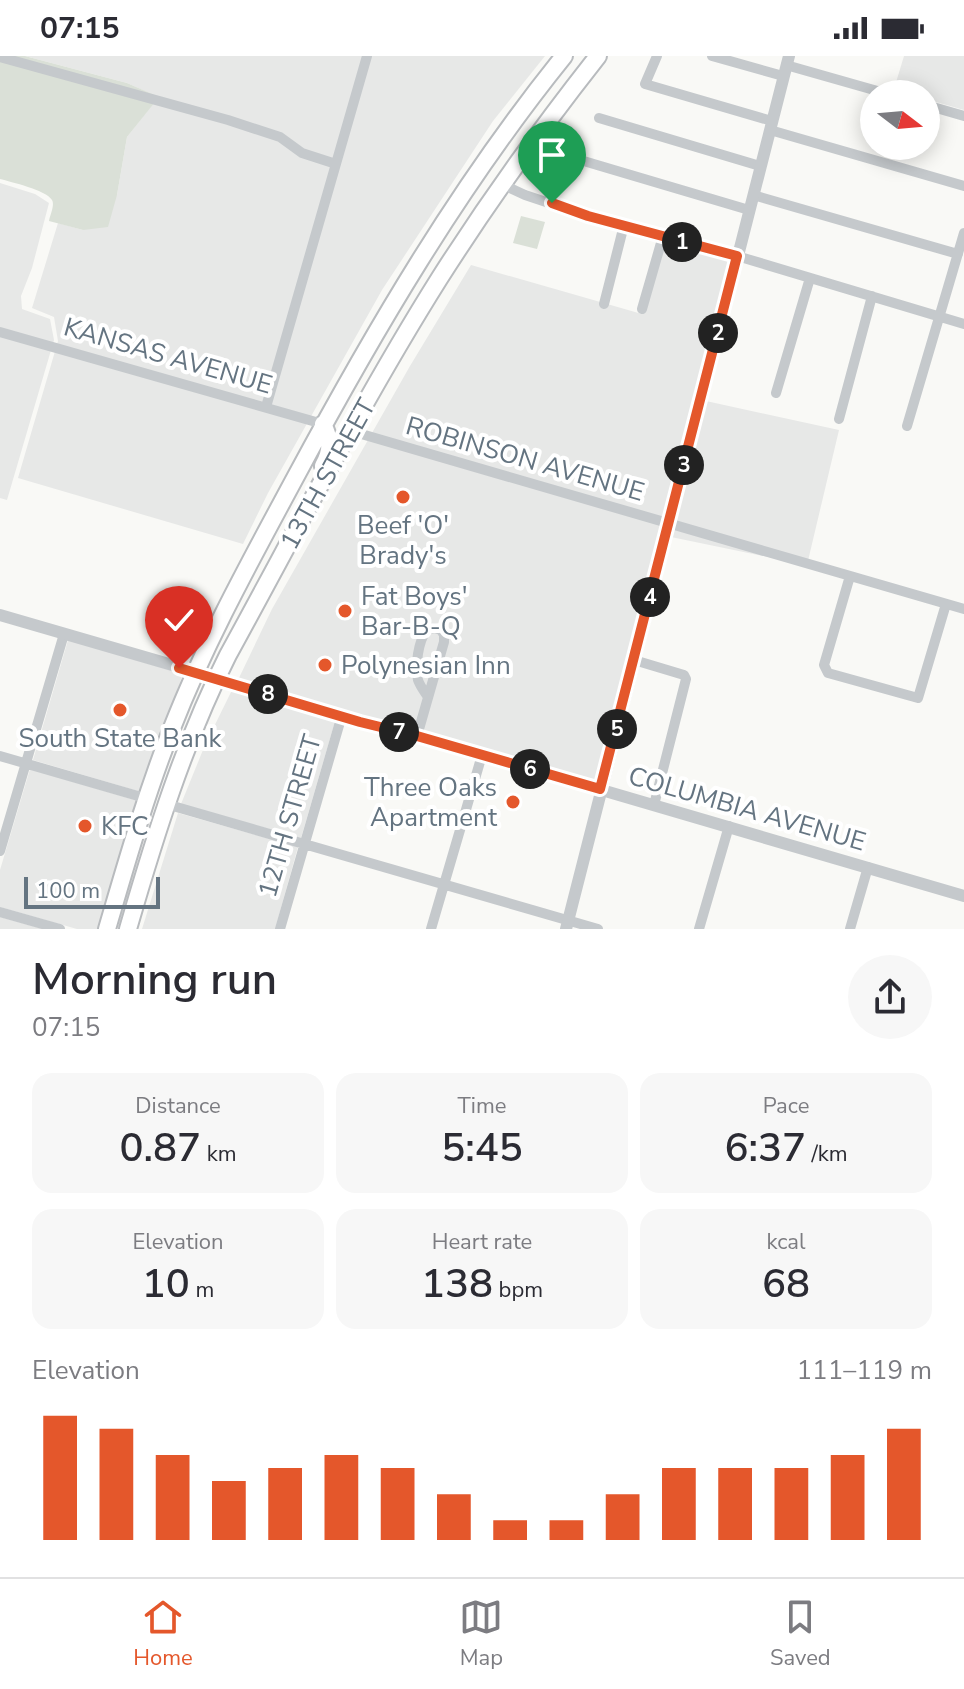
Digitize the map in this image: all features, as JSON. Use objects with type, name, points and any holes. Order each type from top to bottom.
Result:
[{"type":"highway","name":"13TH STREET","points":[[107,929],[158,765],[195,672],[237,585],[323,424],[418,262],[481,168],[564,56]]},
{"type":"highway","name":"13TH STREET","points":[[128,929],[166,804],[217,678],[351,431],[441,277],[541,130],[598,56]]},
{"type":"highway","points":[[505,183],[499,161],[521,121],[520,113]]},
{"type":"highway","points":[[441,277],[441,260],[489,187],[481,168]]},
{"type":"highway","points":[[351,431],[346,406],[409,297],[418,262]]},
{"type":"highway","points":[[303,519],[297,511],[329,453],[329,436],[323,424]]},
{"type":"highway","points":[[158,765],[166,804]]},
{"type":"highway","points":[[146,800],[151,809],[153,843]]},
{"type":"highway","points":[[113,909],[115,929]]},
{"type":"street","points":[[266,407],[367,56]]},
{"type":"street","points":[[657,56],[645,84],[964,186]]},
{"type":"street","points":[[712,56],[786,66],[860,86]]},
{"type":"street","points":[[0,57],[228,120],[280,137],[302,153],[336,164]]},
{"type":"street","points":[[567,925],[786,66]]},
{"type":"street","points":[[940,109],[964,116]]},
{"type":"street","points":[[599,118],[760,166]]},
{"type":"street","points":[[541,130],[560,148],[560,154],[749,210]]},
{"type":"street","points":[[505,183],[525,195],[964,324]]},
{"type":"street","points":[[753,195],[958,254]]},
{"type":"street","points":[[604,304],[624,225]]},
{"type":"street","points":[[907,426],[964,233]]},
{"type":"street","points":[[642,309],[663,236]]},
{"type":"street","points":[[776,393],[810,278]]},
{"type":"street","points":[[839,419],[872,296]]},
{"type":"street","name":"KANSAS AVENUE","points":[[0,332],[323,424]]},
{"type":"street","name":"ROBINSON AVENUE","points":[[351,431],[964,609]]},
{"type":"street","points":[[850,576],[824,665],[828,673],[918,698],[946,604]]},
{"type":"street","name":"COLUMBIA AVENUE","points":[[0,615],[964,896]]},
{"type":"street","points":[[417,736],[444,642],[441,630],[435,628],[427,629],[421,637],[418,653],[418,678],[428,697]]},
{"type":"street","points":[[0,851],[64,634]]},
{"type":"street","points":[[634,660],[684,675],[686,679],[654,805]]},
{"type":"street","name":"12TH STREET","points":[[280,929],[342,715]]},
{"type":"street","points":[[431,929],[482,755]]},
{"type":"street","points":[[0,756],[146,800]]},
{"type":"street","points":[[166,804],[444,884],[567,925],[598,929]]},
{"type":"street","points":[[699,929],[729,826]]},
{"type":"street","points":[[850,929],[868,867]]},
{"type":"street","points":[[0,912],[60,929]]},
{"type":"shaded area","points":[[0,56],[25,56],[127,83],[159,97],[127,137],[108,227],[83,230],[49,221],[53,205],[48,196],[0,179]]},
{"type":"shaded area","points":[[25,56],[545,56],[493,121],[382,290],[268,493],[243,544],[18,478],[58,341],[54,317],[32,308],[58,223],[83,230],[117,195],[127,137],[158,97],[127,83]]},
{"type":"shaded area","points":[[904,56],[964,56],[964,110],[940,103],[940,80],[897,80]]},
{"type":"shaded area","points":[[0,183],[35,194],[49,203],[32,268],[21,296],[22,309],[50,319],[54,340],[7,500],[0,498]]},
{"type":"shaded area","points":[[521,216],[545,222],[537,249],[513,243]]},
{"type":"shaded area","points":[[665,238],[731,259],[597,783],[238,680],[272,609],[471,265],[642,314]]},
{"type":"shaded area","points":[[706,401],[839,430],[807,565],[671,537]]},
{"type":"shaded area","points":[[68,640],[183,674],[141,792],[33,760]]},
{"type":"shaded area","points":[[233,688],[336,718],[301,838],[181,804]]},
{"type":"shaded area","points":[[30,769],[138,801],[101,929],[77,929],[0,907],[0,870]]},
{"type":"shaded area","points":[[178,813],[298,847],[275,929],[142,929]]},
{"type":"shaded area","points":[[0,917],[43,929],[0,929]]},
{"type":"place","name":"Beef 'O' Brady's","points":[[403,497]]},
{"type":"place","name":"Fat Boys' Bar-B-Q","points":[[345,611]]},
{"type":"place","name":"Polynesian Inn","points":[[325,665]]},
{"type":"place","name":"South State Bank","points":[[120,710]]},
{"type":"place","name":"Three Oaks Apartment","points":[[513,802]]},
{"type":"place","name":"KFC","points":[[85,826]]},
{"type":"route","points":[[179,668],[600,789],[737,256],[588,216],[552,203]]}]
